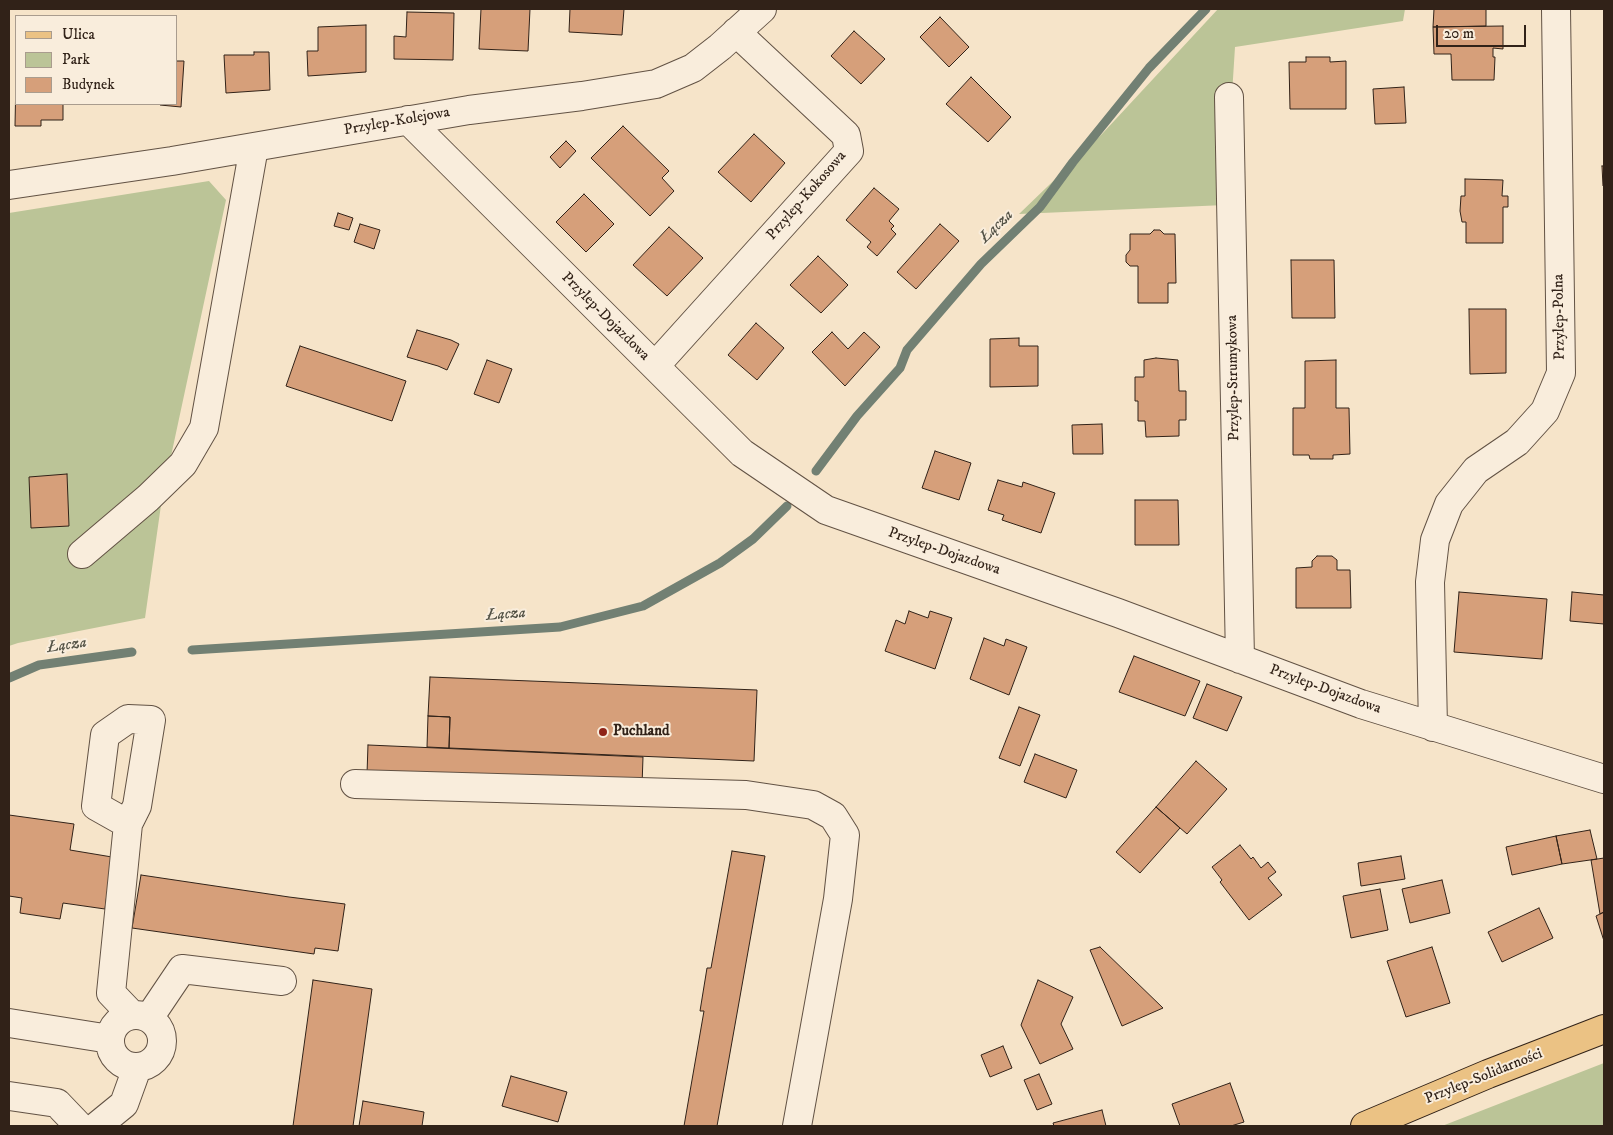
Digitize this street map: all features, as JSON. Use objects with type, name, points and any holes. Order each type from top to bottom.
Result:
[{"type":"main road","name":"Przylep-Solidarności","points":[[1365,1126],[1488,1074],[1604,1029]]},
{"type":"street","name":"Przylep-Kolejowa","points":[[9,185],[172,161],[469,110],[582,96],[656,84],[693,68],[762,9]]},
{"type":"street","name":"Przylep-Polna","points":[[1433,727],[1430,582],[1434,540],[1449,504],[1476,470],[1518,442],[1546,411],[1561,372],[1556,9]]},
{"type":"street","name":"Przylep-Kokosowa","points":[[655,366],[849,151],[846,136],[736,32]]},
{"type":"street","name":"Przylep-Strumykowa","points":[[1229,97],[1240,659]]},
{"type":"street","name":"Przylep-Dojazdowa","points":[[408,120],[742,453],[826,510],[1118,613],[1361,704],[1604,779]]},
{"type":"street","points":[[82,554],[148,498],[183,464],[204,428],[254,147]]},
{"type":"street","points":[[355,784],[746,795],[813,805],[834,816],[845,835],[838,899],[797,1126]]},
{"type":"street","points":[[128,824],[111,993],[141,1017],[156,1024],[162,1039],[158,1056],[153,1062],[137,1068],[128,1067],[120,1063],[114,1056],[111,1048],[110,1039],[112,1031],[124,1018],[141,1017],[182,969],[282,981]]},
{"type":"street","points":[[9,1023],[110,1039]]},
{"type":"street","points":[[97,1126],[124,1104],[137,1068]]},
{"type":"street","points":[[9,1096],[57,1102],[79,1126]]},
{"type":"green space","points":[[1218,9],[1405,9],[1403,21],[1235,47],[1225,205],[1019,214],[1102,134]]},
{"type":"green space","points":[[209,181],[226,200],[162,498],[145,618],[9,646],[9,213]]},
{"type":"green space","points":[[1604,1063],[1604,1126],[1442,1126]]},
{"type":"building","points":[[481,9],[530,9],[528,51],[479,49]]},
{"type":"building","points":[[570,9],[624,9],[622,35],[569,32]]},
{"type":"building","points":[[1434,9],[1486,9],[1486,26],[1433,27]]},
{"type":"building","points":[[407,12],[454,13],[453,60],[394,59],[394,36],[406,37]]},
{"type":"building","points":[[940,17],[969,47],[949,67],[920,37]]},
{"type":"building","points":[[366,25],[366,72],[308,76],[307,51],[318,51],[318,27]]},
{"type":"building","points":[[1503,26],[1503,49],[1493,48],[1493,57],[1495,57],[1494,80],[1452,80],[1451,54],[1434,54],[1433,27]]},
{"type":"building","points":[[854,31],[885,59],[861,84],[831,56]]},
{"type":"building","points":[[254,52],[269,52],[270,90],[226,93],[224,55],[254,55]]},
{"type":"building","points":[[1306,57],[1330,57],[1330,62],[1346,61],[1346,109],[1290,109],[1289,62],[1306,62]]},
{"type":"building","points":[[178,61],[184,61],[181,107],[160,105],[178,105]]},
{"type":"building","points":[[971,77],[1011,117],[988,142],[946,104]]},
{"type":"building","points":[[1404,87],[1406,123],[1375,124],[1373,89]]},
{"type":"building","points":[[15,105],[63,105],[63,120],[41,120],[41,126],[15,126]]},
{"type":"building","points":[[623,126],[669,171],[662,178],[674,191],[650,216],[591,158]]},
{"type":"building","points":[[754,134],[785,163],[751,202],[718,172]]},
{"type":"building","points":[[566,141],[576,151],[560,168],[550,157]]},
{"type":"building","points":[[1602,166],[1604,166],[1604,186],[1603,186]]},
{"type":"building","points":[[1465,179],[1503,180],[1502,196],[1508,196],[1508,207],[1503,207],[1503,243],[1466,243],[1466,222],[1462,222],[1460,211],[1461,196],[1465,196]]},
{"type":"building","points":[[874,188],[899,209],[889,221],[894,226],[891,229],[896,234],[877,256],[867,247],[871,242],[846,220]]},
{"type":"building","points":[[584,194],[614,224],[586,252],[556,222]]},
{"type":"building","points":[[338,213],[353,218],[349,230],[334,226]]},
{"type":"building","points":[[360,224],[380,230],[374,249],[354,242]]},
{"type":"building","points":[[940,224],[959,241],[916,289],[897,272]]},
{"type":"building","points":[[669,227],[703,258],[667,296],[633,265]]},
{"type":"building","points":[[1154,230],[1160,230],[1164,234],[1175,234],[1176,283],[1168,283],[1168,303],[1138,303],[1138,266],[1130,266],[1126,262],[1126,255],[1130,250],[1130,234],[1150,234]]},
{"type":"building","points":[[818,256],[848,285],[821,313],[790,285]]},
{"type":"building","points":[[1291,260],[1334,260],[1335,318],[1292,318]]},
{"type":"building","points":[[1469,309],[1506,309],[1506,373],[1470,374]]},
{"type":"building","points":[[756,323],[784,348],[757,380],[728,355]]},
{"type":"building","points":[[417,330],[459,344],[447,370],[407,357]]},
{"type":"building","points":[[832,332],[848,349],[864,332],[880,347],[845,386],[812,352]]},
{"type":"building","points":[[1019,338],[1019,346],[1038,346],[1038,386],[990,387],[990,339]]},
{"type":"building","points":[[300,346],[406,381],[392,421],[286,386]]},
{"type":"building","points":[[1156,358],[1178,360],[1179,391],[1186,391],[1186,420],[1179,420],[1179,436],[1146,437],[1145,421],[1138,421],[1138,401],[1135,401],[1135,377],[1144,377],[1144,360]]},
{"type":"building","points":[[487,360],[512,369],[499,403],[474,394]]},
{"type":"building","points":[[1336,360],[1336,408],[1349,408],[1350,454],[1333,455],[1333,459],[1310,459],[1309,455],[1293,455],[1293,408],[1305,408],[1305,361]]},
{"type":"building","points":[[1102,424],[1103,454],[1073,454],[1072,425]]},
{"type":"building","points":[[935,451],[971,463],[959,500],[922,488]]},
{"type":"building","points":[[67,474],[69,526],[31,528],[29,477]]},
{"type":"building","points":[[998,480],[1022,487],[1023,482],[1055,493],[1041,533],[1002,520],[1004,515],[988,510]]},
{"type":"building","points":[[1135,500],[1178,500],[1179,545],[1135,545]]},
{"type":"building","points":[[1317,556],[1332,556],[1337,560],[1337,570],[1350,570],[1351,608],[1296,608],[1296,568],[1312,567],[1312,561]]},
{"type":"building","points":[[1459,592],[1547,599],[1542,659],[1454,652]]},
{"type":"building","points":[[1572,592],[1604,595],[1604,624],[1570,621]]},
{"type":"building","points":[[909,611],[928,618],[930,611],[952,618],[935,669],[885,651],[896,620],[905,624]]},
{"type":"building","points":[[984,638],[1004,646],[1006,639],[1027,647],[1009,695],[970,679]]},
{"type":"building","points":[[1134,656],[1200,681],[1185,716],[1119,692]]},
{"type":"building","name":"Puchland","points":[[430,677],[757,690],[754,761],[449,748],[450,717],[428,716]]},
{"type":"building","points":[[1207,684],[1242,697],[1227,731],[1193,718]]},
{"type":"building","points":[[1019,707],[1040,715],[1020,766],[999,758]]},
{"type":"building","points":[[428,716],[450,717],[449,748],[427,747]]},
{"type":"building","points":[[368,745],[643,757],[642,786],[367,774]]},
{"type":"building","points":[[1035,754],[1077,770],[1066,798],[1024,782]]},
{"type":"building","points":[[1196,761],[1227,789],[1187,834],[1156,807]]},
{"type":"building","points":[[1156,807],[1180,828],[1140,873],[1116,852]]},
{"type":"building","points":[[9,815],[74,824],[70,850],[112,857],[105,909],[63,903],[60,919],[20,913],[22,898],[9,896]]},
{"type":"building","points":[[1590,830],[1597,859],[1562,864],[1556,836]]},
{"type":"building","points":[[1556,836],[1562,864],[1512,875],[1506,847]]},
{"type":"building","points":[[1240,845],[1251,859],[1253,857],[1261,868],[1268,862],[1276,872],[1268,878],[1282,895],[1249,920],[1220,882],[1222,880],[1212,867]]},
{"type":"building","points":[[732,851],[765,856],[717,1126],[684,1126],[704,1011],[700,1011],[707,968],[711,968]]},
{"type":"building","points":[[1401,856],[1405,879],[1361,886],[1358,863]]},
{"type":"building","points":[[1604,858],[1604,912],[1600,914],[1591,860]]},
{"type":"building","points":[[141,875],[345,904],[338,951],[315,948],[314,954],[132,928]]},
{"type":"building","points":[[1442,880],[1450,913],[1410,923],[1402,889]]},
{"type":"building","points":[[1380,889],[1388,930],[1351,938],[1343,896]]},
{"type":"building","points":[[1539,908],[1553,938],[1502,962],[1488,932]]},
{"type":"building","points":[[1604,912],[1604,941],[1596,916]]},
{"type":"building","points":[[1100,947],[1163,1008],[1122,1026],[1090,950]]},
{"type":"building","points":[[1432,947],[1450,1003],[1406,1017],[1387,961]]},
{"type":"building","points":[[313,980],[372,989],[353,1126],[293,1126]]},
{"type":"building","points":[[1038,980],[1073,997],[1061,1024],[1073,1049],[1040,1064],[1021,1025]]},
{"type":"building","points":[[1003,1046],[1012,1068],[990,1077],[981,1055]]},
{"type":"building","points":[[1039,1074],[1052,1104],[1037,1110],[1024,1080]]},
{"type":"building","points":[[511,1076],[567,1092],[558,1122],[502,1106]]},
{"type":"building","points":[[1230,1083],[1244,1122],[1231,1126],[1180,1126],[1172,1104]]},
{"type":"building","points":[[363,1101],[424,1112],[422,1126],[359,1126]]},
{"type":"building","points":[[1102,1110],[1106,1126],[1054,1126],[1053,1123]]},
{"type":"waterway","name":"Łącza","points":[[816,471],[857,416],[900,368],[907,350],[981,264],[1040,207],[1073,162],[1149,68],[1206,9]]},
{"type":"waterway","name":"Łącza","points":[[192,650],[560,627],[643,606],[720,563],[753,539],[787,506]]},
{"type":"waterway","name":"Łącza","points":[[9,678],[39,665],[132,652]]},
{"type":"place","name":"Puchland","points":[[603,732]]}]
